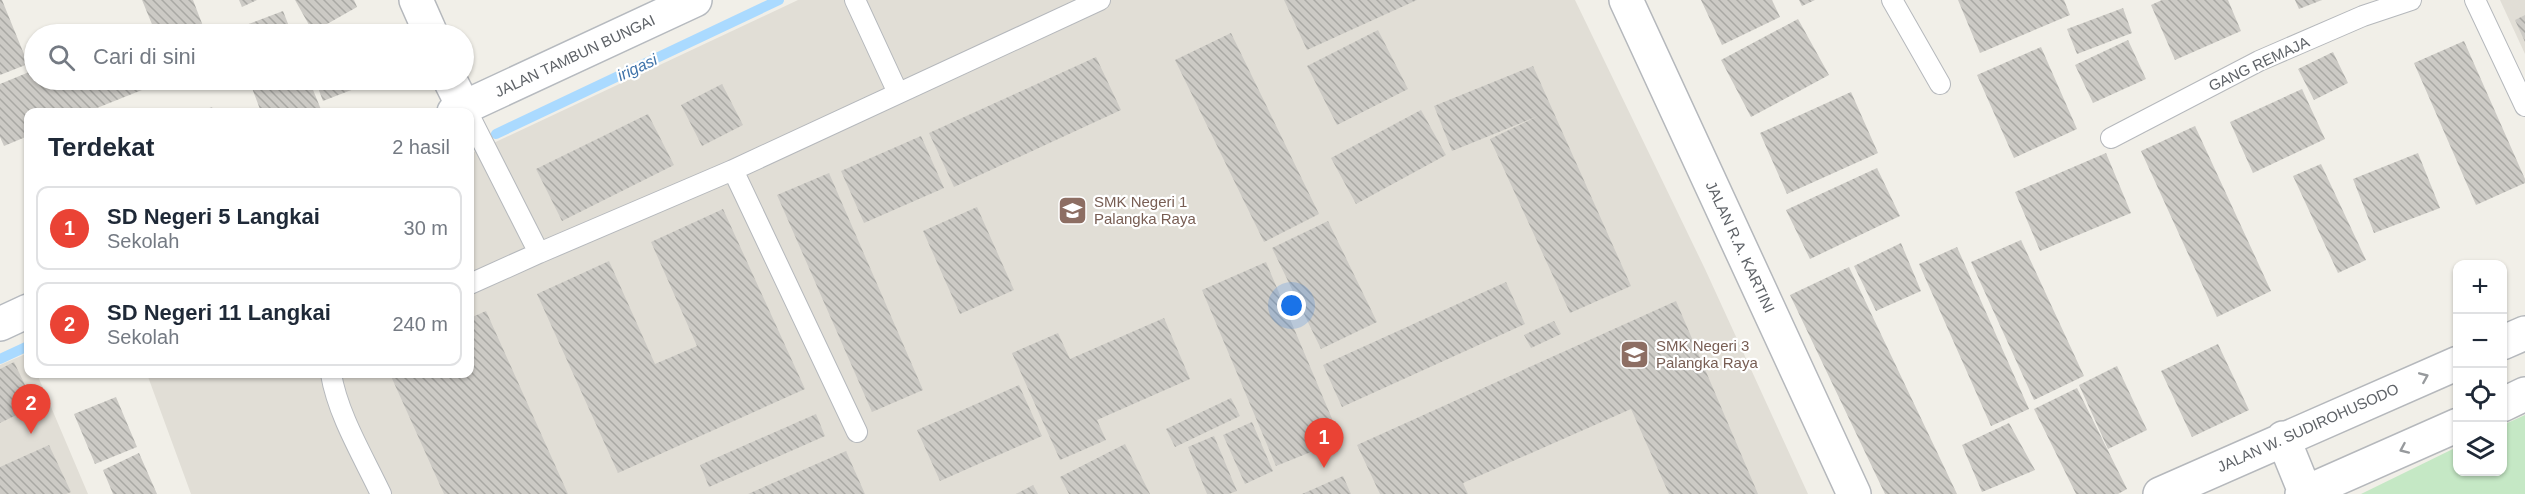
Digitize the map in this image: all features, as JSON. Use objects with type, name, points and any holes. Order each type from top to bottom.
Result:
[{"type":"street","points":[[416,0],[427,24]]},
{"type":"street","name":"JALAN TAMBUN BUNGAI","points":[[461,106],[695,0]]},
{"type":"street","name":"JALAN R.A. KARTINI","points":[[1626,0],[1854,494]]},
{"type":"street","points":[[0,324],[24,313]]},
{"type":"street","points":[[2507,341],[2525,333]]},
{"type":"street","name":"JALAN W. SUDIROHUSODO","points":[[2160,494],[2453,365]]},
{"type":"street","points":[[2507,403],[2525,394]]},
{"type":"street","points":[[2283,438],[2303,493],[2453,427]]},
{"type":"lane","points":[[855,0],[898,93]]},
{"type":"lane","points":[[474,282],[734,170],[1100,0]]},
{"type":"lane","points":[[1892,0],[1940,84]]},
{"type":"lane","name":"GANG REMAJA","points":[[2111,138],[2259,61],[2363,16],[2411,0]]},
{"type":"lane","points":[[2475,0],[2525,106]]},
{"type":"lane","points":[[474,130],[539,253]]},
{"type":"lane","points":[[734,170],[857,432]]},
{"type":"lane","points":[[332,378],[333,387],[350,428],[381,494]]},
{"type":"shaded area","name":"SMK Negeri 1 Palangka Raya","points":[[798,0],[1575,0],[1705,269],[1808,494],[191,494],[148,378],[474,378],[474,152]]},
{"type":"shaded area","points":[[2500,0],[2525,0],[2525,54]]},
{"type":"shaded area","points":[[24,355],[24,378],[39,378],[88,494],[0,494],[0,365]]},
{"type":"green space","points":[[2525,415],[2525,494],[2361,494],[2453,449],[2453,476],[2507,476],[2507,423]]},
{"type":"building","points":[[0,0],[2,0],[24,54],[24,66],[0,75]]},
{"type":"building","points":[[142,0],[193,0],[202,24],[152,24]]},
{"type":"building","points":[[239,0],[257,0],[242,7]]},
{"type":"building","points":[[295,0],[354,0],[357,7],[327,24],[308,24]]},
{"type":"building","points":[[1284,0],[1417,0],[1307,50]]},
{"type":"building","points":[[1701,0],[1772,0],[1780,17],[1722,45]]},
{"type":"building","points":[[1799,0],[1815,0],[1802,6]]},
{"type":"building","points":[[1958,0],[2064,0],[2070,15],[1980,53]]},
{"type":"building","points":[[2162,0],[2228,0],[2241,31],[2175,60],[2151,5]]},
{"type":"building","points":[[2295,0],[2322,0],[2299,9]]},
{"type":"building","points":[[2123,8],[2132,33],[2077,54],[2067,29]]},
{"type":"building","points":[[283,11],[288,24],[249,24]]},
{"type":"building","points":[[2525,15],[2525,42],[2515,20]]},
{"type":"building","points":[[1798,19],[1829,75],[1751,117],[1721,60]]},
{"type":"building","points":[[1378,30],[1408,89],[1337,125],[1307,66]]},
{"type":"building","points":[[1231,33],[1319,214],[1264,242],[1175,60]]},
{"type":"building","points":[[2128,40],[2146,79],[2093,103],[2075,65]]},
{"type":"building","points":[[2464,41],[2525,179],[2525,183],[2476,205],[2414,63]]},
{"type":"building","points":[[2041,47],[2077,129],[2014,158],[1977,75]]},
{"type":"building","points":[[2333,52],[2348,83],[2314,100],[2298,69]]},
{"type":"building","points":[[1096,57],[1121,110],[954,187],[929,133]]},
{"type":"building","points":[[1533,66],[1631,286],[1570,313],[1490,139],[1538,116],[1452,151],[1434,106]]},
{"type":"building","points":[[24,74],[24,90],[142,90],[97,108],[24,108],[24,138],[4,146],[0,137],[0,84]]},
{"type":"building","points":[[722,84],[743,125],[702,146],[681,105]]},
{"type":"building","points":[[2302,89],[2325,139],[2253,173],[2230,122]]},
{"type":"building","points":[[253,90],[313,90],[320,108],[260,108]]},
{"type":"building","points":[[319,90],[351,90],[323,101]]},
{"type":"building","points":[[1851,92],[1878,153],[1787,194],[1760,133]]},
{"type":"building","points":[[1421,110],[1446,155],[1356,204],[1331,158]]},
{"type":"building","points":[[648,114],[674,165],[562,221],[536,169]]},
{"type":"building","points":[[2195,126],[2271,291],[2217,317],[2141,151]]},
{"type":"building","points":[[921,136],[944,188],[864,223],[841,171]]},
{"type":"building","points":[[2106,153],[2131,213],[2040,251],[2015,192]]},
{"type":"building","points":[[2418,153],[2440,208],[2374,233],[2353,179]]},
{"type":"building","points":[[2321,164],[2366,260],[2338,273],[2293,176]]},
{"type":"building","points":[[1877,168],[1900,216],[1810,259],[1786,210]]},
{"type":"building","points":[[829,173],[923,390],[872,412],[777,195]]},
{"type":"building","points":[[977,207],[1014,290],[960,314],[923,231]]},
{"type":"building","points":[[723,209],[805,389],[618,473],[537,294],[609,261],[655,364],[697,346],[651,242]]},
{"type":"building","points":[[1328,221],[1377,322],[1321,349],[1272,248]]},
{"type":"building","points":[[2021,240],[2084,376],[2034,400],[1971,262]]},
{"type":"building","points":[[1901,243],[1921,291],[1876,311],[1854,266]]},
{"type":"building","points":[[1957,247],[2029,409],[1991,426],[1919,264]]},
{"type":"building","points":[[1266,262],[1341,440],[1276,466],[1202,290]]},
{"type":"building","points":[[1849,267],[1957,494],[1885,494],[1790,295]]},
{"type":"building","points":[[1506,282],[1525,324],[1342,407],[1323,365]]},
{"type":"building","points":[[1676,301],[1758,494],[1669,494],[1631,409],[1463,483],[1468,494],[1380,494],[1357,445]]},
{"type":"building","points":[[486,311],[568,494],[444,494],[392,378],[474,378],[474,316]]},
{"type":"building","points":[[1164,318],[1190,379],[1097,420],[1106,440],[1060,460],[1012,353],[1058,333],[1070,359]]},
{"type":"building","points":[[1554,321],[1561,334],[1531,348],[1524,335]]},
{"type":"building","points":[[2218,344],[2249,410],[2192,437],[2161,371]]},
{"type":"building","points":[[14,362],[35,406],[0,423],[0,369]]},
{"type":"building","points":[[2117,366],[2147,430],[2108,449],[2079,385]]},
{"type":"building","points":[[1019,385],[1042,436],[940,481],[917,430]]},
{"type":"building","points":[[2077,388],[2127,489],[2118,494],[2076,494],[2034,409]]},
{"type":"building","points":[[116,397],[137,447],[95,464],[74,414]]},
{"type":"building","points":[[1231,398],[1240,416],[1175,447],[1166,429]]},
{"type":"building","points":[[816,414],[825,436],[709,487],[700,465]]},
{"type":"building","points":[[1252,422],[1273,471],[1245,484],[1223,435]]},
{"type":"building","points":[[2009,423],[2035,470],[1982,492],[1962,445]]},
{"type":"building","points":[[1214,436],[1237,491],[1229,494],[1207,494],[1188,447]]},
{"type":"building","points":[[1125,444],[1150,494],[1069,494],[1060,477]]},
{"type":"building","points":[[49,445],[71,492],[66,494],[0,494],[0,467]]},
{"type":"building","points":[[846,451],[865,494],[748,494]]},
{"type":"building","points":[[139,453],[157,494],[113,494],[103,470]]},
{"type":"building","points":[[1343,476],[1351,494],[1302,494]]},
{"type":"building","points":[[1033,485],[1038,494],[1016,494]]},
{"type":"waterway","name":"irigasi","points":[[496,134],[779,0]]},
{"type":"waterway","name":"irigasi","points":[[0,359],[24,348]]},
{"type":"place","name":"SMK Negeri 1 Palangka Raya","points":[[1073,211]]},
{"type":"place","name":"SMK Negeri 3 Palangka Raya","points":[[1635,355]]},
{"type":"place","name":"SD Negeri 11 Langkai","points":[[31,434]]},
{"type":"place","name":"SD Negeri 5 Langkai","points":[[1324,468]]}]
